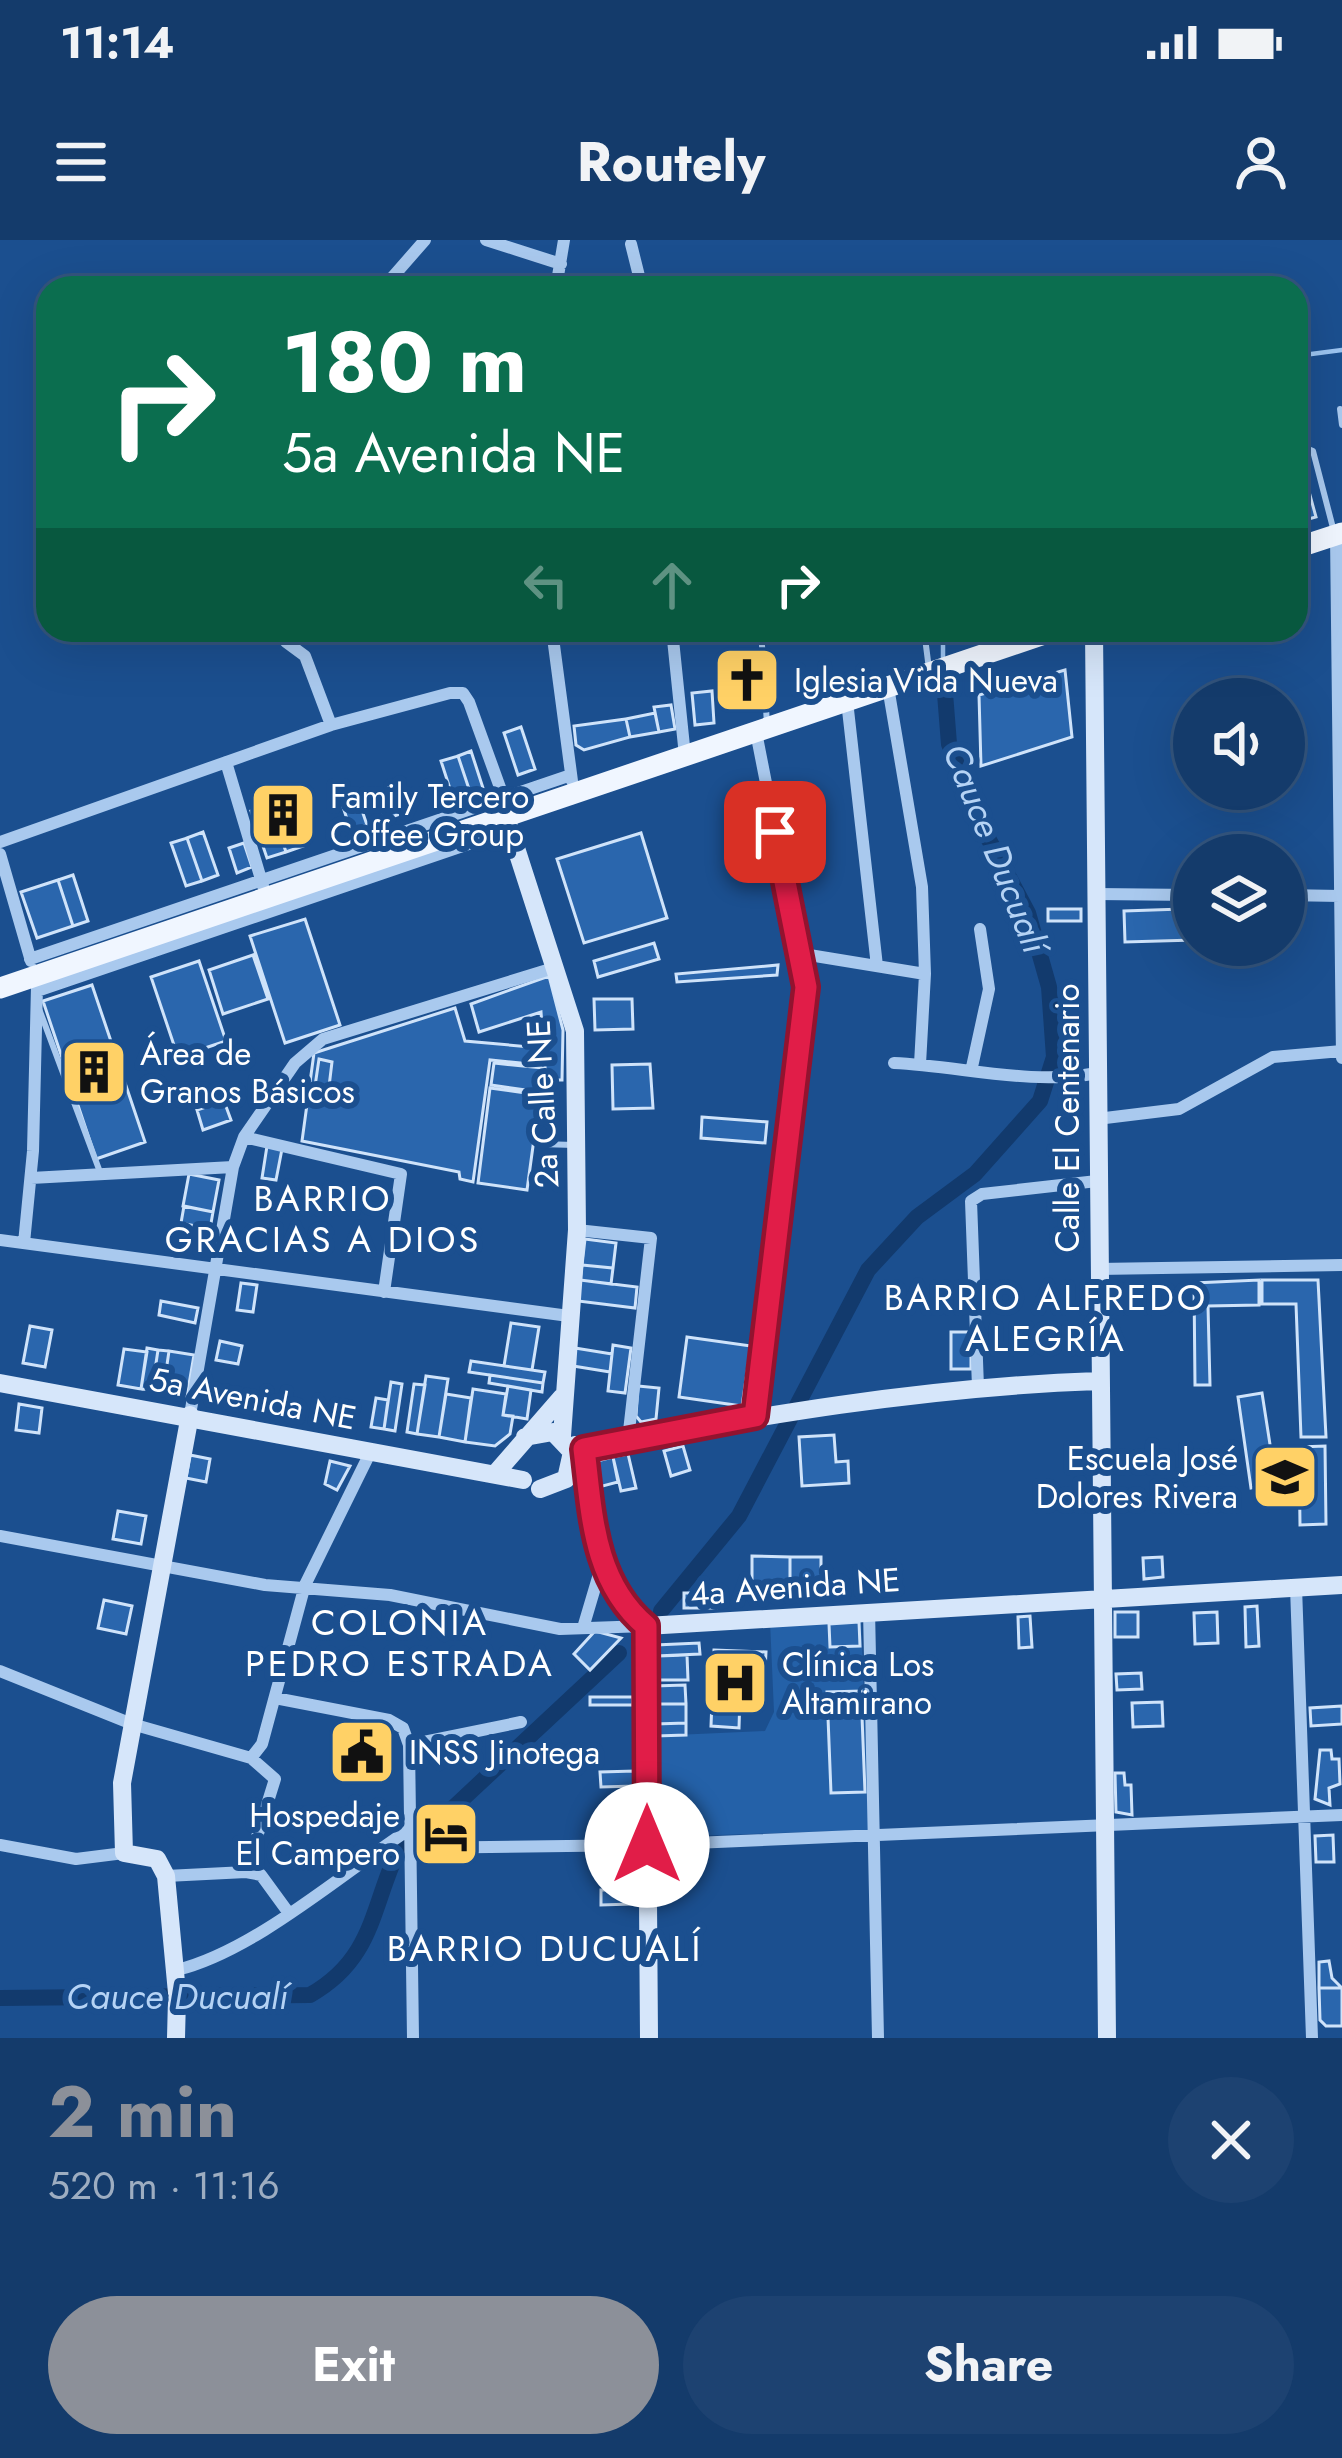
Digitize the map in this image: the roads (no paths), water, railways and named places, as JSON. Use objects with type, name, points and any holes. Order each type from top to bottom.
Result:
[{"type":"main road","points":[[1308,544],[1339,534]]},
{"type":"main road","points":[[0,988],[35,983],[264,889],[508,815],[573,784],[686,756],[1021,642]]},
{"type":"street","points":[[393,276],[425,240]]},
{"type":"street","points":[[486,240],[561,264]]},
{"type":"street","points":[[558,276],[564,240]]},
{"type":"street","points":[[631,244],[639,276]]},
{"type":"street","points":[[1097,1118],[1179,1109],[1274,1057],[1342,1054],[1339,534]]},
{"type":"street","points":[[286,642],[305,656],[331,725]]},
{"type":"street","points":[[554,642],[573,784]]},
{"type":"street","points":[[673,642],[686,756]]},
{"type":"street","name":"Calle El Centenario","points":[[1094,642],[1099,1590],[1107,2038]]},
{"type":"street","points":[[888,687],[922,887],[925,974],[920,1064]]},
{"type":"street","points":[[0,842],[331,725],[463,693],[508,815],[35,983]]},
{"type":"street","points":[[847,701],[877,967]]},
{"type":"street","points":[[755,1416],[806,987],[761,730]]},
{"type":"street","points":[[226,762],[264,889]]},
{"type":"street","name":"2a Calle NE","points":[[508,815],[575,1031],[578,1230],[562,1397],[572,1452],[591,1506]]},
{"type":"street","points":[[0,854],[35,983],[31,1178],[24,1244]]},
{"type":"street","points":[[1096,894],[1173,895]]},
{"type":"street","points":[[1305,895],[1340,896]]},
{"type":"street","points":[[971,1067],[989,988],[980,929]]},
{"type":"street","points":[[797,953],[925,974]]},
{"type":"street","points":[[124,1853],[120,1806],[158,1567],[218,1272],[233,1167],[244,1137],[295,1063],[322,1039],[557,967]]},
{"type":"street","points":[[894,1063],[971,1067],[1046,1079],[1096,1073]]},
{"type":"street","points":[[244,1137],[401,1174],[384,1292]]},
{"type":"street","points":[[31,1178],[233,1167]]},
{"type":"street","points":[[978,1388],[970,1201],[982,1194],[1097,1180]]},
{"type":"street","points":[[578,1230],[651,1238],[628,1440]]},
{"type":"street","points":[[0,1240],[569,1316]]},
{"type":"street","points":[[1098,1270],[1342,1265]]},
{"type":"street","points":[[520,1445],[543,1430],[572,1452],[792,1409],[978,1388],[1098,1381]]},
{"type":"street","name":"5a Avenida NE","points":[[0,1383],[495,1474],[591,1506]]},
{"type":"street","points":[[495,1474],[562,1397]]},
{"type":"street","points":[[520,1445],[532,1485],[559,1485],[572,1452]]},
{"type":"street","points":[[251,1758],[262,1744],[305,1585],[371,1451]]},
{"type":"street","points":[[591,1506],[602,1564],[613,1591],[646,1626],[649,2038]]},
{"type":"street","name":"4a Avenida NE","points":[[0,1536],[265,1585],[390,1594],[540,1626],[584,1628],[1099,1590],[1342,1585]]},
{"type":"street","points":[[584,1628],[602,1564]]},
{"type":"street","points":[[1296,1587],[1312,2038]]},
{"type":"street","points":[[869,1610],[878,2038]]},
{"type":"street","points":[[0,1671],[132,1724],[251,1758],[274,1779],[246,1872]]},
{"type":"street","points":[[275,1698],[389,1720],[403,1728],[410,1744],[406,1831],[413,2038]]},
{"type":"street","points":[[410,1744],[521,1723]]},
{"type":"street","points":[[410,1848],[876,1837],[1342,1815]]},
{"type":"street","points":[[177,1970],[199,1964],[288,1912],[406,1831]]},
{"type":"street","points":[[0,1845],[76,1859],[124,1853],[157,1859],[166,1876],[177,1970],[176,2038]]},
{"type":"street","points":[[166,1876],[261,1875],[288,1912]]},
{"type":"lane","points":[[1340,409],[1342,425]]},
{"type":"lane","points":[[1308,449],[1313,451],[1339,534]]},
{"type":"lane","points":[[761,642],[761,730]]},
{"type":"lane","points":[[925,642],[929,673]]},
{"type":"lane","points":[[35,983],[101,1176]]},
{"type":"lane","points":[[540,1144],[577,1145]]},
{"type":"waterway","points":[[1308,354],[1342,350]]},
{"type":"waterway","points":[[943,642],[943,660]]},
{"type":"waterway","name":"Cauce Ducualí","points":[[661,1611],[739,1516],[868,1270],[917,1217],[975,1174],[1040,1101],[1054,1057],[1049,987],[1028,913],[981,825],[949,744],[943,668]]},
{"type":"waterway","name":"Cauce Ducualí","points":[[410,1832],[453,1808],[619,1653]]},
{"type":"waterway","name":"Cauce Ducualí","points":[[0,1998],[310,1995],[332,1980],[360,1946],[403,1840]]},
{"type":"place","name":"Iglesia Vida Nueva","points":[[747,680]]},
{"type":"place","name":"Family Tercero Coffee Group","points":[[283,815]]},
{"type":"place","name":"Área de Granos Básicos","points":[[94,1072]]},
{"type":"place","name":"Escuela José Dolores Rivera","points":[[1285,1477]]},
{"type":"place","name":"Clínica Los Altamirano","points":[[735,1683]]},
{"type":"place","name":"INSS Jinotega","points":[[362,1752]]},
{"type":"place","name":"Hospedaje El Campero","points":[[446,1834]]},
{"type":"district","name":"BARRIO GRACIAS A DIOS","points":[[323,1218]]},
{"type":"district","name":"BARRIO ALFREDO ALEGRÍA","points":[[1046,1318]]},
{"type":"district","name":"COLONIA PEDRO ESTRADA","points":[[400,1642]]},
{"type":"district","name":"BARRIO DUCUALÍ","points":[[545,1948]]}]
